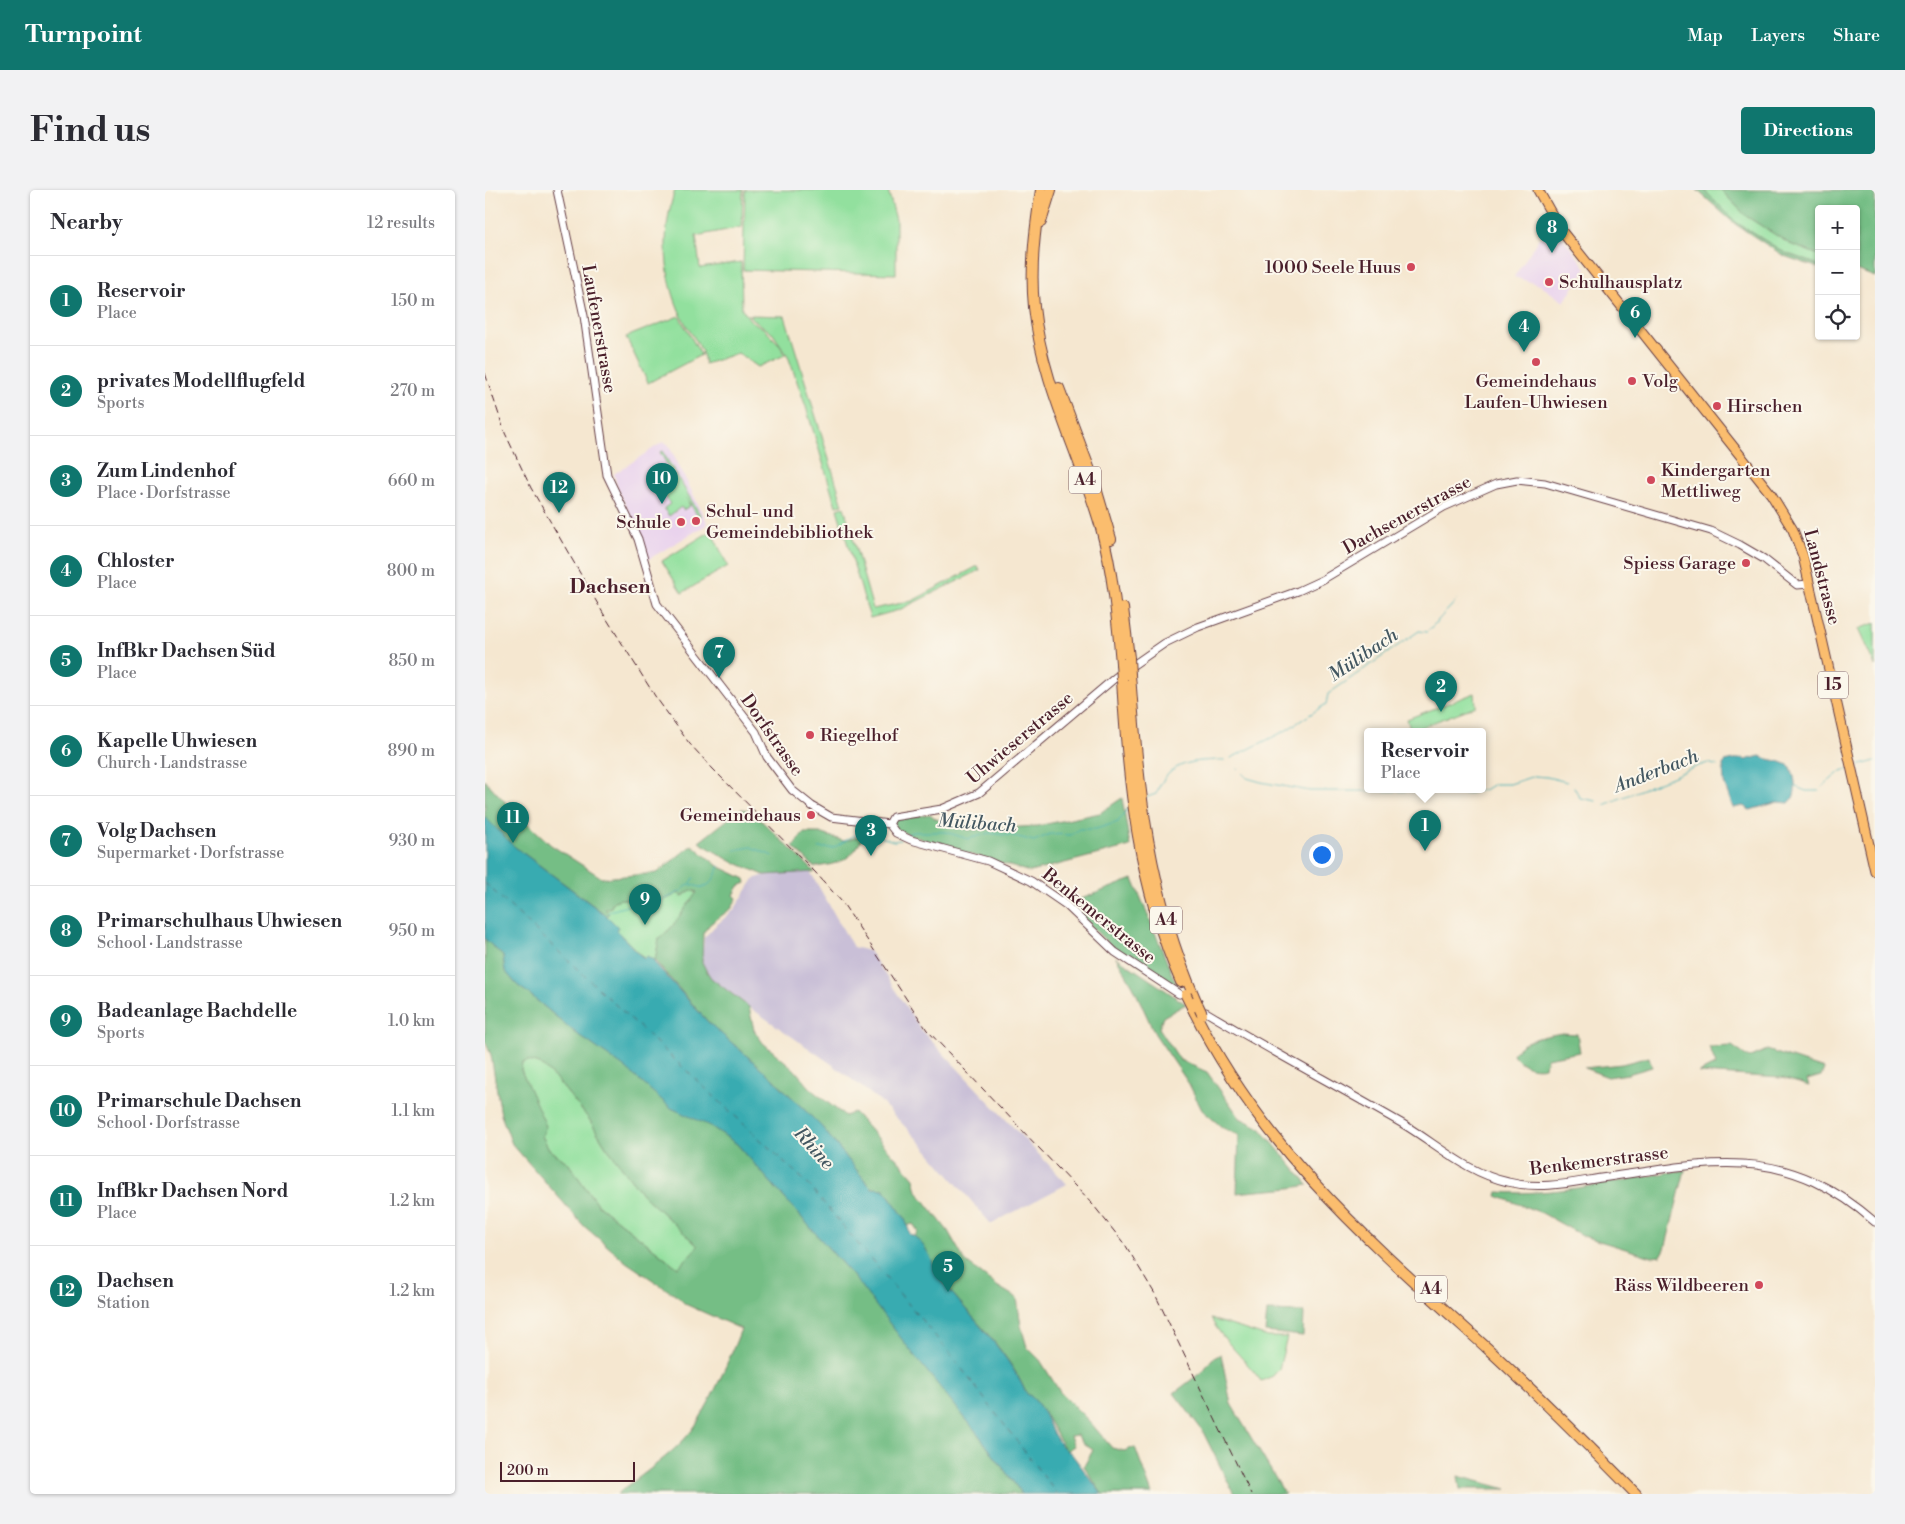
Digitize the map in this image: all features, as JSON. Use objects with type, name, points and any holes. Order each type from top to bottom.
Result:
[{"type":"highway","name":"A4","points":[[1042,190],[1034,238],[1032,272],[1038,332],[1053,390],[1103,538],[1128,661]]},
{"type":"highway","name":"A4","points":[[1050,190],[1041,224],[1038,284],[1044,337],[1053,371],[1097,490],[1110,536],[1120,586],[1128,661],[1126,678],[1127,764],[1157,919],[1182,994],[1204,1013],[1250,1095],[1314,1175],[1379,1241],[1567,1415],[1645,1494]]},
{"type":"highway","name":"A4","points":[[1126,678],[1136,758],[1142,837],[1166,921],[1194,1004],[1221,1062],[1248,1104],[1316,1187],[1381,1252],[1539,1398],[1636,1494]]},
{"type":"main road","name":"Landstrasse","points":[[1538,190],[1552,216],[1570,242],[1778,503],[1793,530],[1809,584],[1875,871]]},
{"type":"street","name":"Laufenerstrasse","points":[[557,190],[584,316],[607,475]]},
{"type":"street","name":"Dorfstrasse","points":[[607,475],[638,539],[657,604],[756,732],[767,757],[783,779],[802,798],[827,816],[841,820],[889,824]]},
{"type":"street","name":"Dachsenerstrasse","points":[[1128,661],[1198,627],[1298,591],[1322,580],[1444,508],[1509,480],[1545,483],[1711,531],[1741,544],[1797,585],[1809,584]]},
{"type":"street","name":"Uhwieserstrasse","points":[[889,824],[893,817],[943,809],[979,793],[1128,661]]},
{"type":"street","name":"Benkemerstrasse","points":[[889,824],[896,832],[911,840],[988,861],[1031,880],[1066,905],[1115,952],[1182,994]]},
{"type":"street","name":"Benkemerstrasse","points":[[1204,1013],[1415,1132],[1467,1167],[1492,1178],[1527,1186],[1551,1185],[1709,1163],[1755,1163],[1785,1169],[1821,1183],[1846,1198],[1875,1222]]},
{"type":"shaded area","points":[[1559,233],[1586,268],[1564,302],[1540,285],[1514,277],[1539,238]]},
{"type":"shaded area","points":[[663,442],[668,444],[708,524],[647,560],[642,538],[618,490],[614,474]]},
{"type":"shaded area","points":[[771,873],[811,873],[853,947],[869,951],[922,1031],[1067,1184],[991,1224],[925,1147],[880,1101],[711,978],[702,962],[704,938],[734,910],[754,879]]},
{"type":"green space","points":[[675,190],[743,190],[742,227],[696,236],[700,268],[741,262],[742,309],[750,320],[763,328],[779,344],[785,355],[758,367],[738,353],[705,364],[702,351],[686,325],[676,303],[668,272],[666,239]]},
{"type":"green space","points":[[745,190],[888,190],[896,220],[896,274],[743,270]]},
{"type":"green space","points":[[1697,190],[1704,190],[1737,223],[1785,253],[1815,264],[1815,267],[1784,256],[1735,224]]},
{"type":"green space","points":[[1704,190],[1721,190],[1746,216],[1790,244],[1815,253],[1815,264],[1785,253],[1737,223]]},
{"type":"green space","points":[[1721,190],[1875,190],[1875,277],[1860,271],[1860,205],[1815,205],[1815,253],[1790,244],[1746,216]]},
{"type":"green space","points":[[748,315],[785,316],[843,505],[836,506],[806,407],[788,356],[773,334]]},
{"type":"green space","points":[[679,316],[701,355],[648,383],[626,337]]},
{"type":"green space","points":[[662,451],[701,516],[699,518],[686,497],[690,506],[683,510],[681,507],[669,516],[664,508],[670,504],[659,486],[674,477],[660,452]]},
{"type":"green space","points":[[844,507],[873,609],[912,601],[978,566],[980,570],[899,610],[870,618],[837,509]]},
{"type":"green space","points":[[711,531],[728,566],[682,593],[662,561]]},
{"type":"green space","points":[[1875,623],[1875,666],[1858,629]]},
{"type":"green space","points":[[1475,693],[1476,706],[1419,728],[1410,728],[1407,719]]},
{"type":"green space","points":[[485,780],[506,803],[551,845],[602,878],[657,873],[692,845],[718,866],[745,879],[746,883],[739,886],[734,895],[737,898],[732,908],[710,924],[703,933],[702,962],[711,978],[749,1007],[754,1030],[763,1043],[794,1069],[813,1091],[845,1116],[854,1112],[914,1178],[917,1191],[948,1231],[965,1261],[997,1286],[1017,1298],[1021,1326],[1027,1347],[1040,1360],[1060,1392],[1090,1422],[1112,1448],[1124,1451],[1135,1447],[1152,1494],[1102,1494],[1084,1466],[1093,1450],[1084,1444],[1077,1435],[1070,1436],[1074,1446],[1066,1451],[1043,1411],[1032,1397],[1026,1393],[1008,1360],[935,1271],[929,1256],[915,1236],[918,1231],[913,1224],[907,1226],[905,1218],[884,1189],[872,1188],[821,1126],[770,1076],[708,1022],[655,961],[659,939],[671,928],[697,892],[691,890],[681,897],[679,893],[653,906],[629,899],[619,899],[614,901],[611,907],[605,909],[609,913],[606,915],[515,847],[485,817]]},
{"type":"green space","points":[[1122,798],[1130,846],[1030,872],[935,844],[895,829],[892,823],[895,819],[930,814],[936,819],[969,830],[1037,826],[1100,813]]},
{"type":"green space","points":[[741,809],[750,810],[815,872],[764,875],[729,860],[699,842]]},
{"type":"green space","points":[[803,833],[820,833],[844,841],[864,835],[855,850],[845,859],[832,864],[814,867],[793,847]]},
{"type":"green space","points":[[1133,879],[1179,991],[1109,944],[1068,904]]},
{"type":"green space","points":[[691,890],[697,893],[671,928],[659,939],[655,961],[647,956],[645,959],[616,930],[618,927],[607,916],[609,913],[605,910],[611,907],[614,901],[619,899],[629,899],[653,906],[680,892],[682,897]]},
{"type":"green space","points":[[485,939],[503,956],[505,971],[517,985],[577,1034],[737,1144],[853,1276],[978,1434],[1022,1494],[617,1494],[670,1453],[695,1426],[726,1366],[741,1329],[685,1304],[678,1297],[626,1262],[584,1226],[512,1144],[501,1115],[491,1055],[485,1041]],"holes":[[[528,1061],[540,1064],[557,1080],[589,1119],[605,1145],[643,1195],[698,1246],[678,1268],[597,1204],[568,1163],[549,1149],[542,1136],[546,1126],[521,1070],[522,1063]]]},
{"type":"green space","points":[[1116,957],[1186,1004],[1163,1017],[1159,1028],[1180,1060],[1207,1072],[1240,1118],[1260,1128],[1308,1185],[1237,1193],[1239,1135],[1223,1128],[1202,1110],[1189,1084],[1155,1034],[1133,986]]},
{"type":"green space","points":[[1562,1033],[1577,1034],[1580,1052],[1547,1058],[1545,1067],[1540,1068],[1523,1064],[1513,1054],[1517,1049],[1529,1042]]},
{"type":"green space","points":[[1732,1046],[1749,1058],[1767,1050],[1824,1069],[1821,1076],[1807,1080],[1809,1086],[1782,1078],[1699,1073],[1716,1064],[1709,1047]]},
{"type":"green space","points":[[1649,1057],[1652,1067],[1628,1074],[1608,1077],[1584,1068],[1622,1064]]},
{"type":"green space","points":[[528,1061],[540,1064],[557,1080],[589,1119],[605,1145],[643,1195],[698,1246],[678,1268],[597,1204],[568,1163],[549,1149],[542,1136],[521,1069],[522,1063]]},
{"type":"green space","points":[[1685,1170],[1665,1249],[1661,1256],[1652,1257],[1583,1236],[1542,1213],[1497,1196],[1498,1192],[1543,1192]]},
{"type":"green space","points":[[1267,1311],[1304,1312],[1303,1336],[1265,1332]]},
{"type":"green space","points":[[1211,1319],[1268,1337],[1287,1337],[1279,1369],[1273,1376],[1261,1381]]},
{"type":"green space","points":[[1221,1354],[1231,1404],[1285,1494],[1234,1494],[1202,1430],[1174,1393],[1203,1371],[1212,1359]]},
{"type":"green space","points":[[1458,1476],[1507,1489],[1460,1489]]},
{"type":"water","points":[[1760,756],[1791,767],[1795,786],[1792,799],[1789,803],[1778,802],[1750,810],[1743,806],[1733,808],[1724,783],[1723,765],[1725,762]]},
{"type":"water","name":"Rhine","points":[[485,817],[515,847],[607,916],[618,927],[616,930],[644,959],[647,956],[655,961],[708,1022],[770,1076],[821,1126],[872,1188],[884,1189],[905,1218],[910,1234],[926,1250],[935,1271],[996,1345],[1018,1376],[1026,1393],[1040,1406],[1058,1441],[1071,1453],[1102,1494],[1022,1494],[978,1434],[853,1276],[737,1144],[712,1127],[671,1108],[624,1067],[577,1034],[517,985],[505,971],[503,956],[485,939]]},
{"type":"waterway","name":"Mülibach","points":[[1231,758],[1285,731],[1326,704],[1328,694],[1419,631],[1427,632],[1456,601]]},
{"type":"waterway","name":"Mülibach","points":[[1147,797],[1156,794],[1168,774],[1183,765],[1192,762],[1224,760]]},
{"type":"waterway","name":"Mülibach","points":[[1858,766],[1875,761]]},
{"type":"waterway","name":"Anderbach","points":[[1604,805],[1698,766],[1708,763],[1718,766]]},
{"type":"waterway","name":"Anderbach","points":[[1238,769],[1247,778],[1310,791],[1364,791]]},
{"type":"waterway","name":"Mülibach","points":[[1822,787],[1841,771],[1848,769]]},
{"type":"waterway","name":"Anderbach","points":[[1486,789],[1494,784],[1510,784],[1534,776],[1567,782]]},
{"type":"waterway","name":"Anderbach","points":[[1574,787],[1580,798],[1596,801]]},
{"type":"waterway","points":[[1796,787],[1806,791],[1819,791]]},
{"type":"waterway","name":"Anderbach","points":[[1450,793],[1470,793]]},
{"type":"waterway","name":"Mülibach","points":[[907,834],[913,832],[946,832],[968,839],[989,833],[1034,841],[1050,834],[1071,835],[1079,829],[1096,829],[1118,822],[1129,807]]},
{"type":"waterway","name":"Mülibach","points":[[819,848],[833,848],[853,836],[867,833],[894,841],[900,840]]},
{"type":"waterway","name":"Mülibach","points":[[735,850],[751,847],[773,856]]},
{"type":"waterway","name":"Mülibach","points":[[606,915],[610,911],[630,905],[654,905],[681,891],[689,884],[703,888],[712,882],[720,866]]},
{"type":"waterway","points":[[691,883],[694,878]]},
{"type":"ferry route","points":[[485,883],[807,1183],[952,1356],[1057,1494]]},
{"type":"railway","points":[[485,373],[505,433],[531,488],[603,613],[655,696],[689,743],[842,902],[927,1030],[1094,1206],[1126,1246],[1155,1294],[1251,1494]]},
{"type":"place","name":"Primarschulhaus Uhwiesen","points":[[1552,253]]},
{"type":"place","name":"1000 Seele Huus","points":[[1411,267]]},
{"type":"place","name":"Schulhausplatz","points":[[1549,282]]},
{"type":"place","name":"Kapelle Uhwiesen","points":[[1635,338]]},
{"type":"place","name":"Chloster","points":[[1524,352]]},
{"type":"place","name":"Gemeindehaus Laufen-Uhwiesen","points":[[1536,362]]},
{"type":"place","name":"Volg","points":[[1632,381]]},
{"type":"place","name":"Hirschen","points":[[1717,406]]},
{"type":"place","name":"Kindergarten Mettliweg","points":[[1651,480]]},
{"type":"place","name":"Primarschule Dachsen","points":[[662,504]]},
{"type":"place","name":"Dachsen","points":[[559,513]]},
{"type":"place","name":"Schul- und Gemeindebibliothek","points":[[696,521]]},
{"type":"place","name":"Schule","points":[[681,522]]},
{"type":"place","name":"Spiess Garage","points":[[1746,563]]},
{"type":"place","name":"Volg Dachsen","points":[[719,678]]},
{"type":"place","name":"privates Modellflugfeld","points":[[1441,712]]},
{"type":"place","name":"Riegelhof","points":[[810,735]]},
{"type":"place","name":"Gemeindehaus","points":[[811,815]]},
{"type":"place","name":"InfBkr Dachsen Nord","points":[[513,843]]},
{"type":"place","name":"Reservoir","points":[[1425,851]]},
{"type":"place","name":"Zum Lindenhof","points":[[871,856]]},
{"type":"place","name":"Badeanlage Bachdelle","points":[[645,925]]},
{"type":"place","name":"Räss Wildbeeren","points":[[1759,1285]]},
{"type":"place","name":"InfBkr Dachsen Süd","points":[[948,1292]]},
{"type":"district","name":"Dachsen","points":[[610,587]]}]
